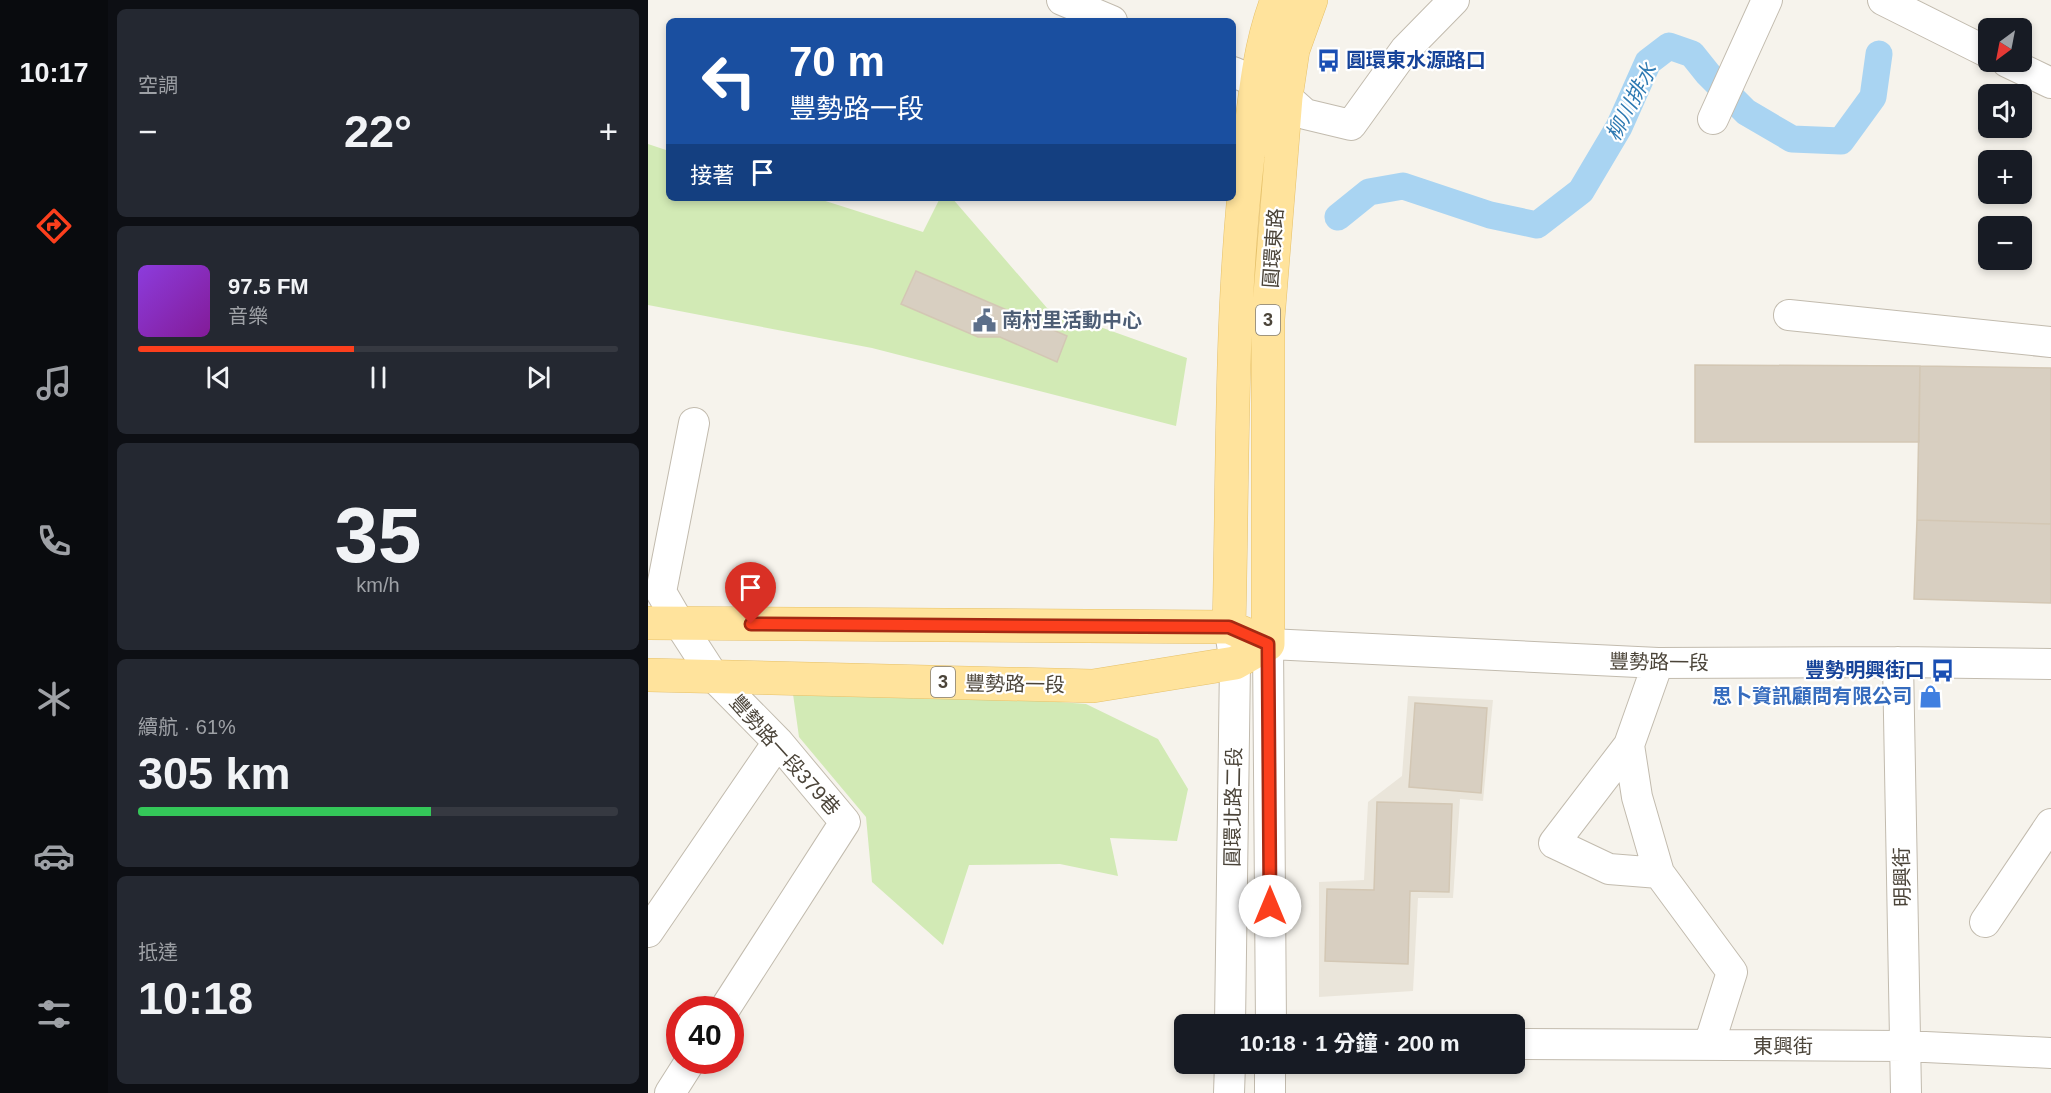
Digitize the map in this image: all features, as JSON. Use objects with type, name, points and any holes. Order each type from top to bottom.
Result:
[{"type":"main road","name":"圓環東路","points":[[1229,627],[1245,77],[1277,0]]},
{"type":"main road","name":"圓環東路","points":[[1268,644],[1268,319],[1286,98],[1293,50],[1311,0]]},
{"type":"main road","name":"豐勢路一段","points":[[664,623],[1229,627],[1268,644]]},
{"type":"main road","name":"豐勢路一段","points":[[648,675],[1093,686],[1235,663],[1268,644]]},
{"type":"street","points":[[1062,0],[1105,18]]},
{"type":"street","points":[[1286,98],[1305,114],[1351,124],[1405,50],[1454,0]]},
{"type":"street","points":[[1713,119],[1767,0]]},
{"type":"street","points":[[1883,0],[1978,47]]},
{"type":"street","points":[[2028,72],[2051,83]]},
{"type":"street","points":[[1790,315],[2051,342]]},
{"type":"street","name":"豐勢路一段379巷","points":[[694,423],[661,592],[664,623],[778,742],[845,822],[733,996]]},
{"type":"street","name":"圓環北路二段","points":[[1229,627],[1235,663],[1230,1014]]},
{"type":"street","name":"圓環北路二段","points":[[1268,644],[1270,1014]]},
{"type":"street","name":"豐勢路一段","points":[[1268,644],[1658,663],[2051,664]]},
{"type":"street","name":"明興街","points":[[1898,662],[1906,1093]]},
{"type":"street","points":[[1658,663],[1629,744],[1554,843],[1609,869],[1659,873]]},
{"type":"street","points":[[648,932],[778,742]]},
{"type":"street","points":[[1629,744],[1637,797],[1659,873],[1732,972],[1709,1045]]},
{"type":"street","points":[[1985,922],[2051,824]]},
{"type":"street","name":"東興街","points":[[1525,1044],[1905,1046],[2051,1053]]},
{"type":"street","points":[[670,1093],[682,1074]]},
{"type":"street","points":[[1229,1093],[1230,1074]]},
{"type":"street","points":[[1270,1074],[1270,1093]]},
{"type":"shaded area","points":[[1408,696],[1493,700],[1483,801],[1460,799],[1453,898],[1418,898],[1413,991],[1319,997],[1319,882],[1364,880],[1368,802],[1402,776]]},
{"type":"green space","points":[[648,144],[666,150],[666,201],[825,201],[923,232],[938,201],[955,201],[1047,308],[1187,358],[1176,426],[872,348],[648,305]]},
{"type":"green space","points":[[793,694],[952,694],[1086,704],[1158,739],[1188,789],[1177,841],[1110,838],[1118,876],[1060,864],[969,865],[943,945],[872,882],[866,817],[799,737]]},
{"type":"building","name":"南村里活動中心","points":[[916,271],[1067,336],[1057,362],[1000,337],[978,337],[901,304]]},
{"type":"building","points":[[1695,365],[1920,366],[1919,442],[1695,442]]},
{"type":"building","points":[[1920,366],[2051,368],[2051,524],[1917,520]]},
{"type":"building","points":[[1917,520],[2051,524],[2051,603],[1914,599]]},
{"type":"building","points":[[1415,703],[1487,708],[1481,793],[1409,787]]},
{"type":"building","points":[[1377,802],[1452,804],[1449,892],[1410,891],[1408,964],[1325,961],[1327,889],[1374,890]]},
{"type":"waterway","name":"柳川排水","points":[[1338,217],[1369,192],[1403,186],[1490,215],[1537,225],[1581,191],[1619,127],[1648,62],[1669,46],[1692,54],[1708,74],[1746,112],[1792,139],[1841,141],[1873,97],[1879,54]]},
{"type":"place","name":"圓環東水源路口","points":[[1328,60]]},
{"type":"place","name":"南村里活動中心","points":[[984,320]]},
{"type":"place","name":"豐勢明興街口","points":[[1943,670]]},
{"type":"place","name":"思卜資訊顧問有限公司","points":[[1930,696]]},
{"type":"route","points":[[751,624],[1229,627],[1268,644],[1270,906]]}]
